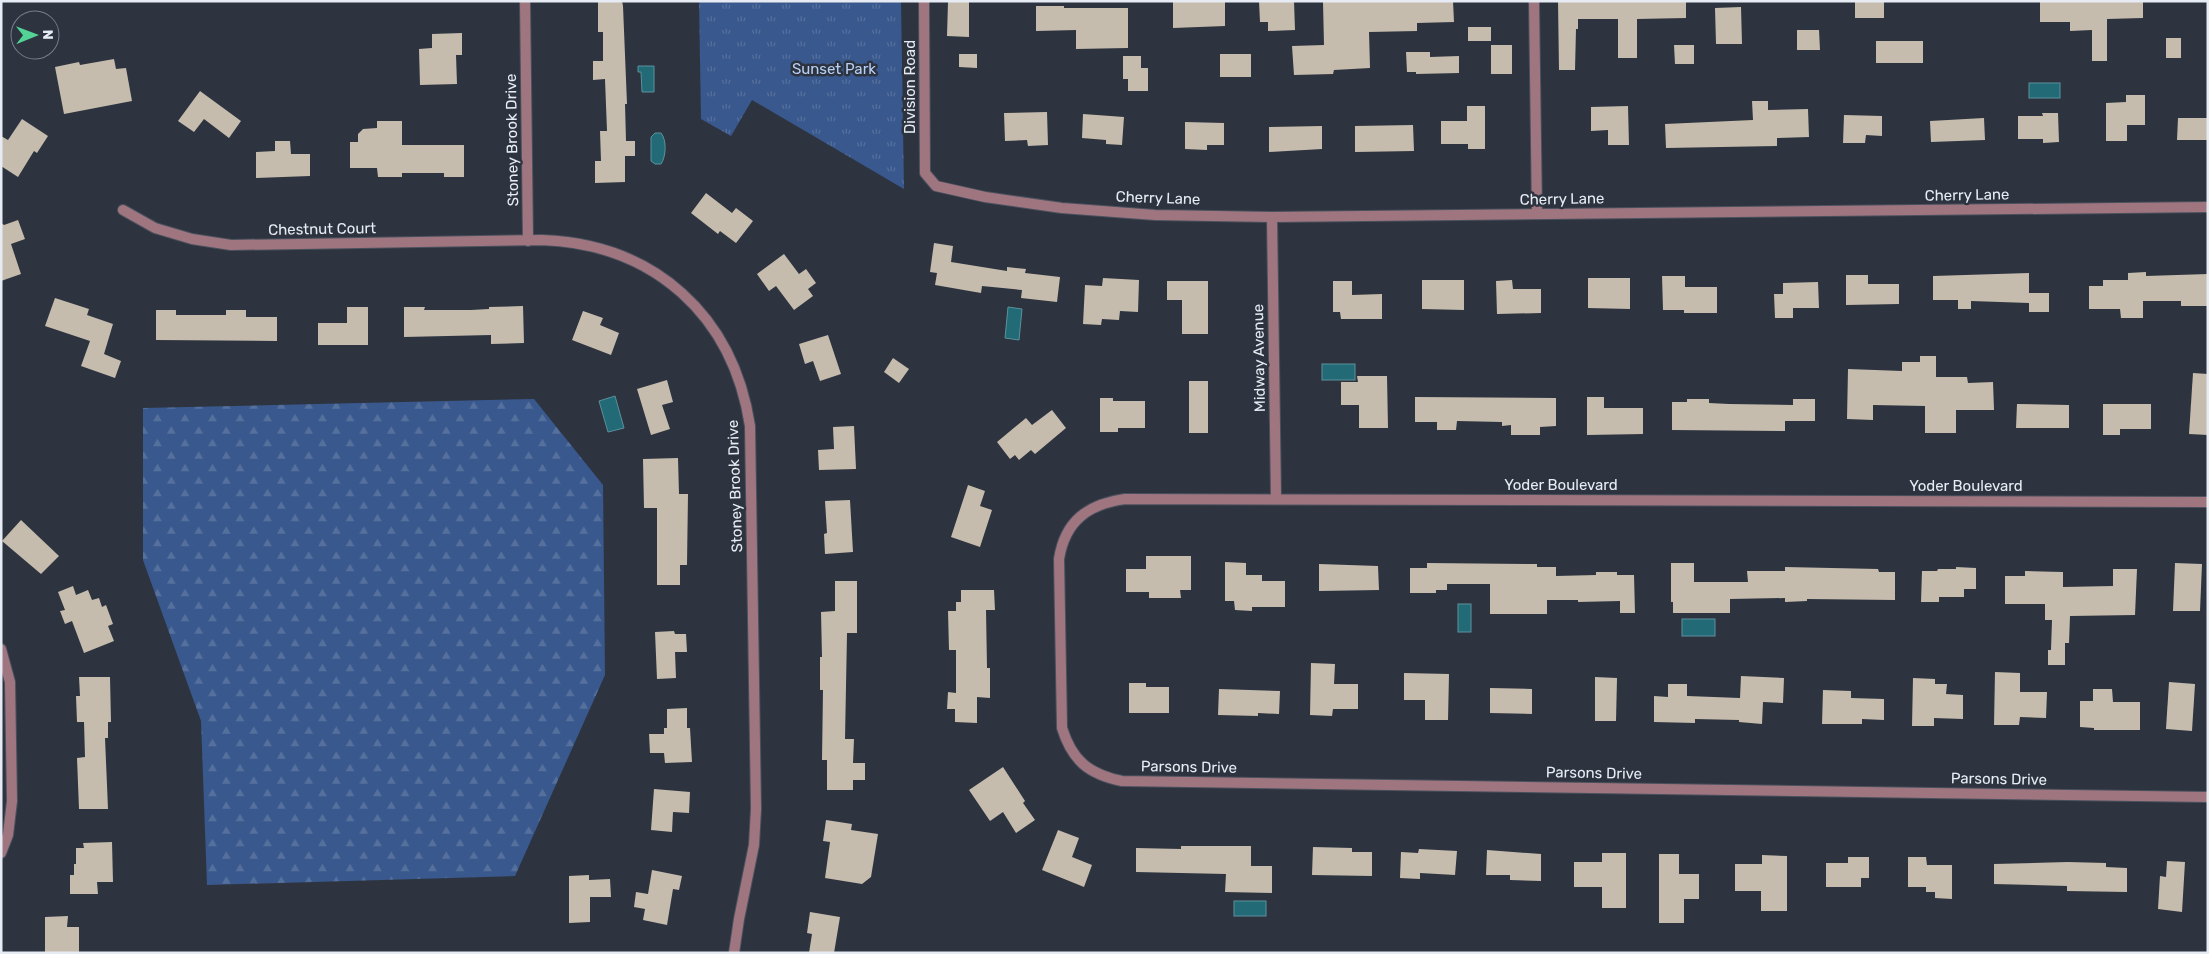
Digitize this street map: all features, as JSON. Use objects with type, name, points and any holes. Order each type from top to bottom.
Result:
[{"type":"street","name":"Stoney Brook Drive","points":[[525,1],[528,241],[577,243],[612,252],[645,266],[675,287],[700,312],[721,341],[737,373],[750,426],[756,809],[754,846],[734,953]]},
{"type":"street","name":"Division Road","points":[[924,1],[925,173]]},
{"type":"street","points":[[1534,1],[1537,214]]},
{"type":"street","name":"Cherry Lane","points":[[925,173],[936,186],[985,197],[1062,208],[1155,214],[1272,217],[2208,207]]},
{"type":"street","name":"Chestnut Court","points":[[124,210],[155,228],[192,239],[231,245],[528,241]]},
{"type":"street","name":"Midway Avenue","points":[[1272,217],[1276,499]]},
{"type":"street","name":"Yoder Boulevard","points":[[1060,672],[1059,559],[1061,548],[1068,532],[1078,518],[1092,508],[1108,501],[1125,499],[1276,499],[2208,502]]},
{"type":"street","points":[[1,648],[10,682],[12,801],[8,835],[1,853]]},
{"type":"street","name":"Parsons Drive","points":[[1060,672],[1060,716],[1067,744],[1076,758],[1090,770],[1105,777],[1122,781],[2208,797]]},
{"type":"green space","name":"Sunset Park","points":[[699,1],[901,1],[904,189],[752,100],[731,136],[701,119]]},
{"type":"green space","points":[[534,399],[603,485],[605,675],[515,876],[207,885],[201,721],[143,560],[143,408]]},
{"type":"shaded area","points":[[638,66],[654,66],[654,92],[642,92],[641,72],[638,72]]},
{"type":"shaded area","points":[[2029,83],[2060,83],[2060,98],[2029,98]]},
{"type":"shaded area","points":[[655,133],[661,133],[665,144],[665,153],[661,164],[655,164],[651,161],[651,137]]},
{"type":"shaded area","points":[[1008,307],[1022,309],[1019,340],[1005,338]]},
{"type":"shaded area","points":[[1322,364],[1355,364],[1355,380],[1322,380]]},
{"type":"shaded area","points":[[615,396],[624,428],[608,432],[599,401]]},
{"type":"shaded area","points":[[1458,604],[1471,604],[1471,632],[1458,632]]},
{"type":"shaded area","points":[[1682,619],[1715,619],[1715,636],[1682,636]]},
{"type":"shaded area","points":[[1234,901],[1266,901],[1266,916],[1234,916]]},
{"type":"building","points":[[598,1],[622,1],[623,6],[627,104],[625,104],[626,141],[635,141],[635,156],[625,156],[625,182],[595,183],[595,161],[601,161],[600,131],[607,131],[605,79],[593,80],[593,61],[603,61],[603,32],[598,32]]},
{"type":"building","points":[[1173,1],[1225,1],[1225,26],[1173,28]]},
{"type":"building","points":[[1259,1],[1294,1],[1295,30],[1268,31],[1268,22],[1260,22]]},
{"type":"building","points":[[1453,1],[1454,22],[1417,23],[1417,31],[1369,32],[1370,68],[1334,70],[1333,74],[1294,75],[1292,46],[1324,45],[1323,2]]},
{"type":"building","points":[[1558,1],[1686,1],[1686,18],[1637,19],[1637,58],[1618,58],[1618,19],[1578,19],[1575,70],[1559,70]]},
{"type":"building","points":[[1855,1],[1884,1],[1884,18],[1855,18]]},
{"type":"building","points":[[2040,1],[2143,1],[2143,18],[2107,19],[2107,61],[2092,61],[2092,30],[2070,31],[2070,22],[2040,22]]},
{"type":"building","points":[[948,2],[969,2],[969,37],[947,36]]},
{"type":"building","points":[[1036,6],[1128,8],[1128,48],[1076,49],[1076,30],[1036,31]]},
{"type":"building","points":[[1741,7],[1742,44],[1716,44],[1715,8]]},
{"type":"building","points":[[1468,27],[1491,27],[1491,41],[1468,41]]},
{"type":"building","points":[[1797,30],[1819,30],[1820,50],[1797,50]]},
{"type":"building","points":[[462,33],[462,55],[456,55],[457,84],[420,85],[419,49],[432,48],[432,34]]},
{"type":"building","points":[[2166,38],[2181,38],[2181,58],[2166,58]]},
{"type":"building","points":[[1876,41],[1923,41],[1923,63],[1876,63]]},
{"type":"building","points":[[1491,45],[1512,45],[1512,74],[1491,74]]},
{"type":"building","points":[[1674,45],[1694,45],[1694,64],[1675,64]]},
{"type":"building","points":[[1406,52],[1430,52],[1430,57],[1459,56],[1459,73],[1416,74],[1416,72],[1407,72]]},
{"type":"building","points":[[959,54],[977,54],[977,68],[959,67]]},
{"type":"building","points":[[1220,54],[1251,54],[1251,77],[1220,77]]},
{"type":"building","points":[[1123,56],[1141,56],[1141,68],[1148,68],[1148,91],[1128,91],[1128,79],[1123,79]]},
{"type":"building","points":[[114,59],[116,69],[126,68],[132,101],[64,114],[55,67],[79,62],[80,65]]},
{"type":"building","points":[[200,91],[241,121],[229,138],[204,119],[194,132],[178,121]]},
{"type":"building","points":[[2126,95],[2145,95],[2145,125],[2127,125],[2127,141],[2106,141],[2106,103],[2126,102]]},
{"type":"building","points":[[1752,101],[1768,101],[1768,110],[1808,109],[1809,137],[1777,138],[1777,146],[1666,148],[1665,124],[1753,120]]},
{"type":"building","points":[[1467,106],[1485,106],[1485,149],[1468,149],[1468,144],[1441,144],[1441,121],[1467,121]]},
{"type":"building","points":[[1628,106],[1629,145],[1608,145],[1608,130],[1591,131],[1591,107]]},
{"type":"building","points":[[1047,112],[1048,145],[1028,146],[1027,140],[1005,141],[1004,113]]},
{"type":"building","points":[[2042,113],[2058,113],[2059,142],[2043,143],[2043,139],[2018,139],[2018,116],[2043,116]]},
{"type":"building","points":[[1083,114],[1124,117],[1122,145],[1106,144],[1106,140],[1082,138]]},
{"type":"building","points":[[1844,115],[1882,116],[1882,136],[1866,135],[1865,143],[1843,143]]},
{"type":"building","points":[[1984,118],[1985,140],[1931,142],[1930,121]]},
{"type":"building","points":[[2178,118],[2208,118],[2208,140],[2177,140]]},
{"type":"building","points":[[22,119],[48,136],[37,153],[34,151],[18,177],[1,166],[1,136],[8,140]]},
{"type":"building","points":[[377,121],[402,121],[402,145],[464,145],[464,177],[444,177],[444,173],[402,173],[402,177],[378,177],[377,168],[350,168],[350,142],[358,142],[358,134],[363,129],[377,128]]},
{"type":"building","points":[[1185,122],[1224,123],[1224,145],[1207,145],[1207,150],[1185,149]]},
{"type":"building","points":[[1413,125],[1414,151],[1355,152],[1355,126]]},
{"type":"building","points":[[1322,126],[1322,149],[1269,152],[1269,127]]},
{"type":"building","points":[[275,141],[290,141],[291,154],[310,154],[310,176],[256,178],[256,152],[275,151]]},
{"type":"building","points":[[706,193],[732,213],[736,208],[753,221],[736,243],[720,231],[718,234],[691,213]]},
{"type":"building","points":[[18,220],[25,239],[11,244],[21,274],[1,281],[1,223],[4,225]]},
{"type":"building","points":[[934,243],[953,246],[951,262],[1007,271],[1007,267],[1026,269],[1025,273],[1060,277],[1057,302],[1021,298],[1022,290],[982,286],[981,293],[935,285],[937,273],[930,272]]},
{"type":"building","points":[[784,254],[799,274],[806,269],[816,283],[808,289],[813,296],[794,310],[776,286],[769,291],[757,274]]},
{"type":"building","points":[[2146,272],[2146,276],[2208,274],[2208,306],[2181,306],[2181,301],[2143,301],[2143,318],[2121,318],[2120,309],[2089,309],[2089,286],[2103,286],[2103,280],[2128,280],[2128,273]]},
{"type":"building","points":[[2029,273],[2029,303],[1971,301],[1971,309],[1958,309],[1958,300],[1933,300],[1933,276]]},
{"type":"building","points":[[1846,275],[1868,275],[1868,284],[1899,284],[1899,304],[1846,305]]},
{"type":"building","points":[[1662,276],[1685,276],[1685,287],[1717,287],[1717,313],[1684,313],[1684,310],[1663,310]]},
{"type":"building","points":[[1103,278],[1139,280],[1138,312],[1120,311],[1119,320],[1102,319],[1101,325],[1083,324],[1085,285],[1102,286]]},
{"type":"building","points":[[1588,278],[1630,278],[1630,309],[1588,308]]},
{"type":"building","points":[[1422,280],[1464,280],[1464,310],[1422,309]]},
{"type":"building","points":[[1512,280],[1513,289],[1541,289],[1541,313],[1497,314],[1496,281]]},
{"type":"building","points":[[1167,281],[1208,281],[1208,334],[1182,334],[1182,300],[1167,300]]},
{"type":"building","points":[[1333,281],[1352,281],[1352,295],[1382,294],[1382,319],[1341,319],[1340,312],[1333,312]]},
{"type":"building","points":[[1818,282],[1819,308],[1793,308],[1793,318],[1775,318],[1774,294],[1783,294],[1783,283]]},
{"type":"building","points":[[2029,293],[2049,293],[2049,312],[2029,312]]},
{"type":"building","points":[[55,298],[89,309],[87,315],[113,324],[104,354],[121,361],[115,378],[81,366],[90,341],[45,326]]},
{"type":"building","points":[[523,306],[524,343],[491,344],[491,335],[404,337],[404,307],[425,307],[424,310],[471,310],[489,309],[489,307]]},
{"type":"building","points":[[347,307],[368,307],[368,345],[318,345],[318,323],[347,323]]},
{"type":"building","points":[[156,310],[176,310],[176,315],[226,315],[226,310],[246,310],[246,317],[277,317],[277,341],[156,340]]},
{"type":"building","points":[[583,311],[603,318],[600,325],[619,333],[611,355],[572,340]]},
{"type":"building","points":[[828,335],[841,374],[820,381],[813,361],[805,364],[799,344]]},
{"type":"building","points":[[1920,356],[1936,356],[1936,377],[1967,377],[1968,383],[1993,382],[1994,410],[1956,410],[1956,433],[1925,433],[1925,406],[1873,405],[1873,420],[1847,419],[1848,369],[1902,371],[1902,362],[1920,362]]},
{"type":"building","points":[[893,358],[909,369],[899,383],[884,372]]},
{"type":"building","points":[[2193,373],[2208,374],[2208,435],[2189,434]]},
{"type":"building","points":[[1357,376],[1387,376],[1388,428],[1359,428],[1359,405],[1341,405],[1341,382],[1358,382]]},
{"type":"building","points":[[667,380],[673,402],[662,405],[670,429],[651,435],[637,389]]},
{"type":"building","points":[[1189,381],[1208,381],[1208,433],[1189,433]]},
{"type":"building","points":[[1415,397],[1556,398],[1556,426],[1540,427],[1540,435],[1511,435],[1511,425],[1502,426],[1502,422],[1457,421],[1456,430],[1437,430],[1437,422],[1415,422]]},
{"type":"building","points":[[1587,397],[1604,397],[1604,408],[1643,408],[1643,434],[1587,435]]},
{"type":"building","points":[[1100,398],[1113,398],[1113,401],[1145,401],[1145,428],[1118,428],[1118,432],[1100,432]]},
{"type":"building","points":[[1687,399],[1709,399],[1709,403],[1793,405],[1793,399],[1815,399],[1815,421],[1785,421],[1785,431],[1672,430],[1672,402],[1687,402]]},
{"type":"building","points":[[2017,404],[2069,405],[2069,428],[2016,428]]},
{"type":"building","points":[[2103,404],[2151,404],[2151,429],[2120,429],[2120,435],[2103,435]]},
{"type":"building","points":[[1052,410],[1066,428],[1035,454],[1031,450],[1019,460],[1015,455],[1010,459],[997,442],[1026,418],[1032,425]]},
{"type":"building","points":[[854,426],[856,469],[819,470],[818,450],[834,449],[833,427]]},
{"type":"building","points":[[678,458],[679,494],[688,494],[687,565],[680,565],[680,585],[657,585],[657,508],[644,508],[643,459]]},
{"type":"building","points":[[968,485],[985,491],[980,506],[992,510],[980,547],[951,537]]},
{"type":"building","points":[[850,500],[853,552],[825,554],[824,534],[827,533],[825,501]]},
{"type":"building","points":[[21,520],[59,556],[41,574],[2,541]]},
{"type":"building","points":[[1146,556],[1191,556],[1191,590],[1180,590],[1181,598],[1149,598],[1149,592],[1126,592],[1126,569],[1146,569]]},
{"type":"building","points":[[1225,562],[1246,563],[1246,575],[1262,575],[1262,581],[1285,581],[1285,607],[1252,607],[1252,611],[1235,610],[1234,601],[1225,601]]},
{"type":"building","points":[[1427,563],[1537,564],[1537,567],[1556,567],[1556,576],[1596,575],[1596,572],[1617,572],[1617,575],[1634,575],[1635,613],[1620,613],[1620,601],[1578,602],[1578,600],[1547,600],[1547,614],[1490,614],[1490,584],[1447,584],[1447,590],[1436,590],[1436,593],[1410,593],[1410,568],[1427,568]]},
{"type":"building","points":[[1671,563],[1694,563],[1694,582],[1748,582],[1747,571],[1785,571],[1785,567],[1878,569],[1879,572],[1895,572],[1895,600],[1807,599],[1807,601],[1785,602],[1785,598],[1730,599],[1730,613],[1673,613],[1673,602],[1671,602]]},
{"type":"building","points":[[2175,563],[2202,564],[2200,611],[2173,611]]},
{"type":"building","points":[[1319,564],[1378,566],[1379,590],[1319,591]]},
{"type":"building","points":[[1956,567],[1976,568],[1976,589],[1964,589],[1964,597],[1939,597],[1939,602],[1921,602],[1922,571],[1956,569]]},
{"type":"building","points":[[2113,569],[2137,569],[2135,615],[2070,616],[2069,643],[2065,643],[2065,665],[2048,665],[2048,650],[2051,650],[2052,620],[2045,620],[2045,604],[2005,604],[2005,576],[2025,576],[2025,571],[2063,572],[2063,587],[2113,586]]},
{"type":"building","points":[[835,581],[857,581],[857,633],[847,633],[845,739],[854,739],[853,763],[865,763],[865,780],[853,780],[853,790],[827,790],[827,760],[822,760],[823,690],[820,690],[820,657],[822,657],[821,612],[835,611]]},
{"type":"building","points":[[73,586],[76,595],[88,590],[92,600],[99,598],[102,607],[106,605],[113,624],[108,626],[114,641],[84,653],[72,621],[65,624],[60,611],[65,610],[58,592]]},
{"type":"building","points":[[961,590],[994,590],[995,610],[986,610],[987,668],[990,668],[990,698],[977,697],[977,723],[955,722],[955,709],[947,709],[948,692],[956,693],[956,650],[949,650],[948,611],[956,611],[956,602],[961,602]]},
{"type":"building","points":[[674,631],[675,634],[686,634],[687,652],[675,652],[676,678],[657,679],[655,632]]},
{"type":"building","points":[[1311,663],[1335,664],[1334,684],[1358,684],[1358,709],[1333,709],[1332,716],[1310,715]]},
{"type":"building","points":[[1995,672],[2020,673],[2020,692],[2047,692],[2046,718],[2020,717],[2019,725],[1994,725]]},
{"type":"building","points":[[1404,673],[1449,674],[1448,720],[1425,720],[1425,700],[1404,700]]},
{"type":"building","points":[[1741,676],[1784,678],[1783,703],[1763,702],[1762,724],[1739,722],[1739,720],[1695,719],[1695,723],[1654,722],[1654,696],[1668,697],[1668,684],[1687,684],[1687,696],[1740,698]]},
{"type":"building","points":[[79,677],[110,677],[111,722],[108,722],[108,738],[105,738],[108,809],[79,809],[77,758],[85,757],[84,722],[77,722],[76,696],[80,696]]},
{"type":"building","points":[[1595,677],[1617,678],[1616,721],[1595,721]]},
{"type":"building","points":[[1913,678],[1935,679],[1935,684],[1947,684],[1946,694],[1963,695],[1963,719],[1934,718],[1934,726],[1912,726]]},
{"type":"building","points":[[2169,682],[2195,684],[2192,731],[2166,729]]},
{"type":"building","points":[[1129,683],[1146,683],[1146,687],[1169,687],[1169,713],[1129,713]]},
{"type":"building","points":[[1490,688],[1532,689],[1532,714],[1490,713]]},
{"type":"building","points":[[1219,689],[1280,691],[1279,714],[1258,713],[1258,716],[1218,715]]},
{"type":"building","points":[[2093,689],[2112,689],[2113,702],[2140,702],[2140,730],[2094,730],[2094,728],[2080,727],[2080,701],[2093,701]]},
{"type":"building","points":[[1823,690],[1851,691],[1851,698],[1884,699],[1884,720],[1862,719],[1862,724],[1822,724]]},
{"type":"building","points":[[687,708],[687,728],[690,728],[692,762],[665,763],[664,753],[650,753],[649,734],[664,734],[664,728],[667,728],[667,709]]},
{"type":"building","points":[[1003,767],[1035,820],[1016,833],[1003,812],[990,821],[969,790]]},
{"type":"building","points":[[654,789],[690,792],[689,813],[673,812],[672,832],[651,830]]},
{"type":"building","points":[[826,820],[852,824],[851,830],[878,834],[871,877],[862,884],[825,878],[830,842],[823,841]]},
{"type":"building","points":[[1058,830],[1079,838],[1072,857],[1092,865],[1084,887],[1042,870]]},
{"type":"building","points":[[112,842],[113,882],[97,882],[98,894],[70,894],[70,875],[74,875],[76,848],[84,848],[83,843]]},
{"type":"building","points":[[1181,846],[1251,846],[1251,866],[1272,866],[1272,893],[1225,892],[1226,874],[1136,872],[1136,848],[1181,849]]},
{"type":"building","points":[[1313,847],[1352,848],[1352,852],[1372,852],[1372,876],[1312,875]]},
{"type":"building","points":[[1419,849],[1457,851],[1455,875],[1420,873],[1420,879],[1400,878],[1401,852],[1418,853]]},
{"type":"building","points":[[1487,850],[1541,854],[1541,881],[1510,880],[1510,875],[1486,875]]},
{"type":"building","points":[[1602,853],[1626,853],[1626,908],[1602,908],[1602,887],[1574,887],[1574,862],[1602,862]]},
{"type":"building","points":[[1659,854],[1679,854],[1679,874],[1699,874],[1699,899],[1684,899],[1684,923],[1659,923]]},
{"type":"building","points":[[1762,855],[1787,856],[1787,911],[1761,911],[1761,891],[1735,891],[1735,864],[1762,864]]},
{"type":"building","points":[[1848,857],[1869,857],[1869,878],[1861,878],[1861,887],[1826,887],[1826,863],[1848,863]]},
{"type":"building","points":[[1908,857],[1926,857],[1927,865],[1952,865],[1952,899],[1935,898],[1935,892],[1926,892],[1926,887],[1908,887]]},
{"type":"building","points":[[2167,861],[2185,862],[2182,912],[2158,909],[2160,876],[2166,877]]},
{"type":"building","points":[[2106,863],[2106,867],[2127,868],[2127,892],[2067,891],[2067,886],[1994,884],[1994,864]]},
{"type":"building","points":[[652,870],[682,876],[679,890],[673,889],[667,925],[643,920],[645,909],[634,907],[636,892],[648,894]]},
{"type":"building","points":[[589,875],[589,880],[610,879],[611,897],[590,897],[590,922],[569,923],[569,876]]},
{"type":"building","points":[[810,912],[840,917],[834,953],[809,953],[812,934],[807,933]]},
{"type":"building","points":[[68,916],[67,927],[79,927],[79,953],[45,953],[45,917]]}]
